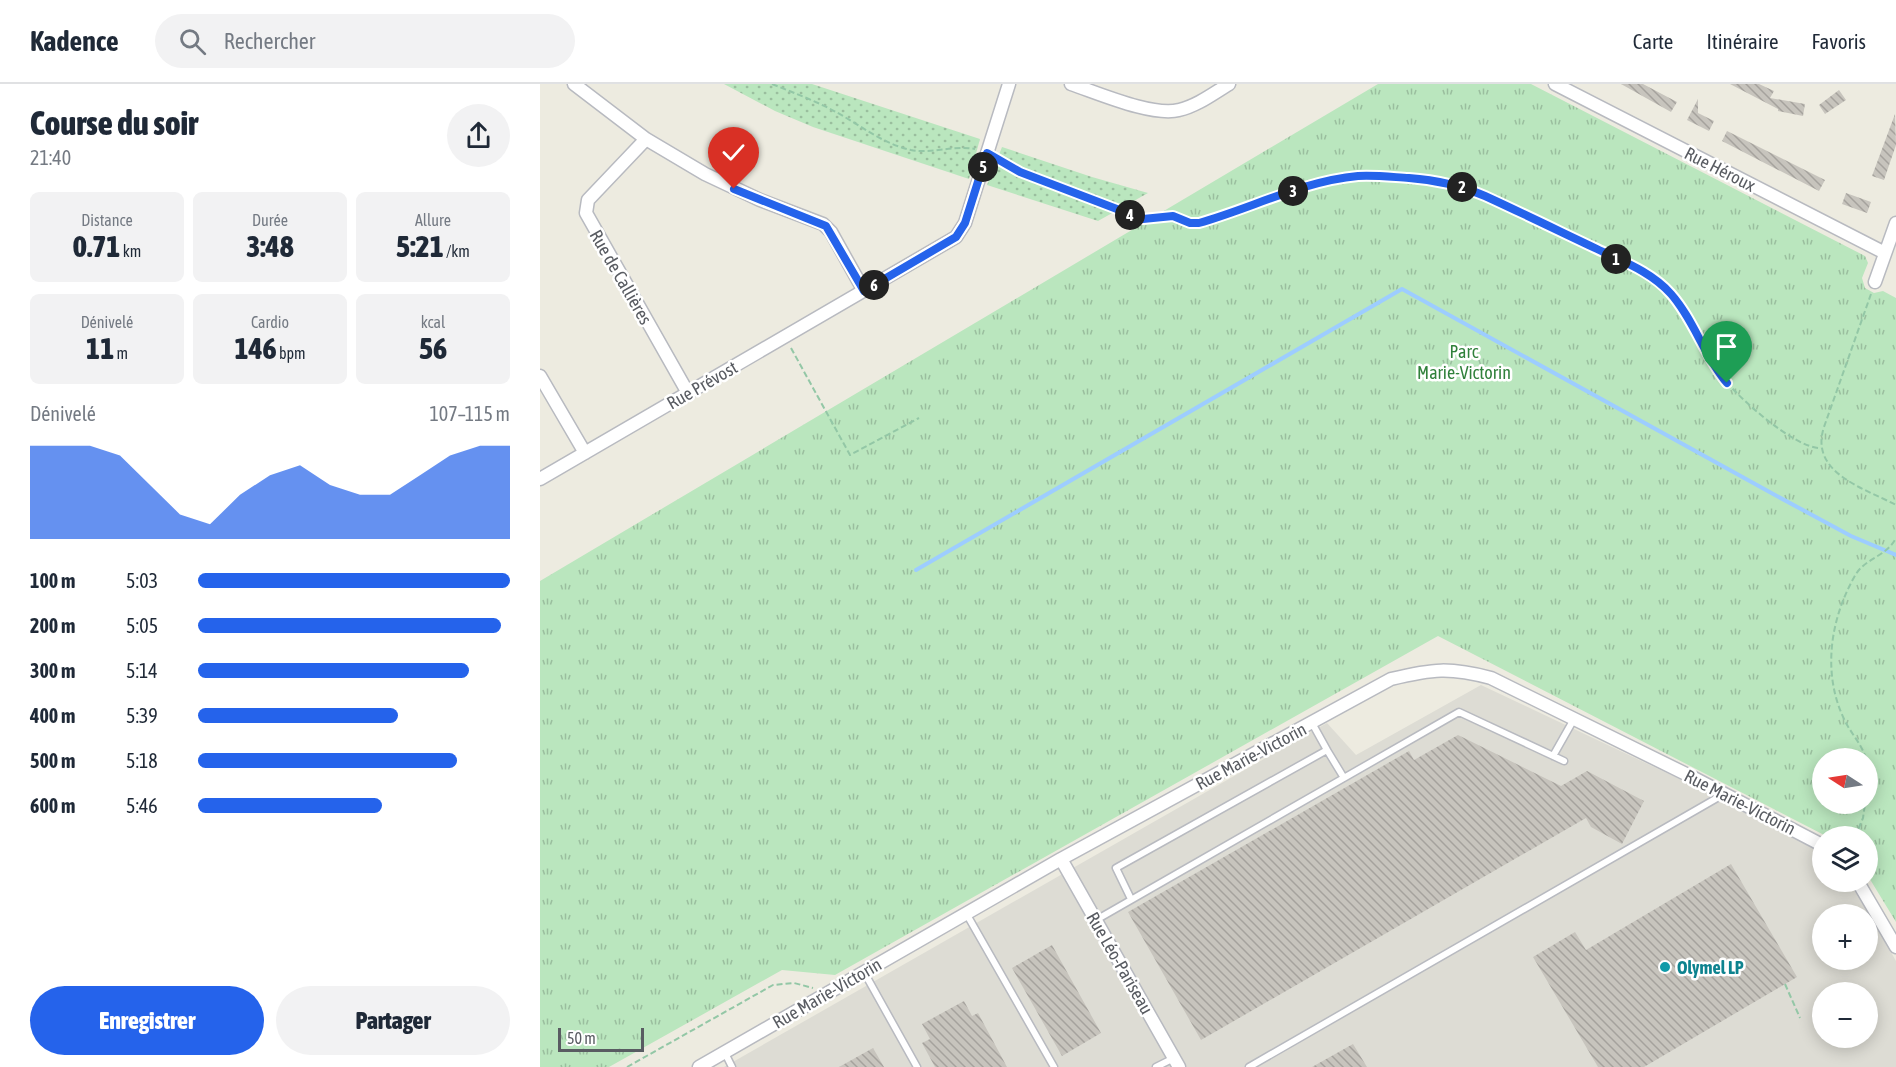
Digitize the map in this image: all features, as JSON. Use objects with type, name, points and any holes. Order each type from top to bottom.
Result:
[{"type":"street","points":[[574,84],[646,139],[681,160],[734,189],[823,224],[831,232],[864,291]]},
{"type":"street","name":"Rue Prévost","points":[[540,479],[956,237],[965,223],[1009,84]]},
{"type":"street","points":[[1071,84],[1167,112],[1188,107],[1229,84]]},
{"type":"street","name":"Rue Héroux","points":[[1555,84],[1885,253]]},
{"type":"street","name":"Rue de Callières","points":[[646,139],[588,200],[586,213],[688,393]]},
{"type":"street","points":[[1875,282],[1896,223]]},
{"type":"street","points":[[540,376],[585,453]]},
{"type":"street","name":"Rue Marie-Victorin","points":[[699,1067],[1060,859],[1391,680],[1428,670],[1460,670],[1491,678],[1812,840]]},
{"type":"street","name":"Rue Léo-Pariseau","points":[[1060,859],[1177,1062]]},
{"type":"street","points":[[1864,892],[1896,947]]},
{"type":"lane","points":[[1096,920],[1460,712],[1564,761]]},
{"type":"lane","points":[[1553,756],[1574,719]]},
{"type":"lane","points":[[1312,723],[1344,778]]},
{"type":"lane","points":[[1131,899],[1116,868],[1328,750]]},
{"type":"lane","points":[[1249,1067],[1724,794]]},
{"type":"lane","points":[[966,913],[1054,1067]]},
{"type":"lane","points":[[863,972],[917,1067]]},
{"type":"lane","points":[[725,1052],[732,1067]]},
{"type":"lane","points":[[1156,1067],[1177,1062]]},
{"type":"path","points":[[772,84],[823,105],[873,134],[903,147],[922,151],[965,147],[987,153],[1020,172],[1146,220],[1173,216],[1190,223],[1199,223],[1304,187],[1357,176],[1428,180],[1470,189],[1634,267],[1658,282],[1680,306],[1716,370],[1727,383],[1786,434],[1802,444],[1821,448]]},
{"type":"path","points":[[1875,282],[1824,427],[1821,448],[1828,465],[1836,473],[1896,505]]},
{"type":"path","points":[[785,337],[850,455],[919,418]]},
{"type":"path","points":[[1862,748],[1839,708],[1832,677],[1831,645],[1837,618],[1855,577],[1862,567],[1880,555],[1895,540]]},
{"type":"path","points":[[627,1067],[773,985],[794,983],[828,992]]},
{"type":"path","points":[[1785,984],[1800,1018]]},
{"type":"shaded area","points":[[1481,685],[1802,837],[1812,846],[1812,892],[1855,892],[1864,904],[1812,904],[1812,970],[1878,970],[1878,929],[1896,961],[1896,1067],[724,1067],[1327,723],[1356,755]]},
{"type":"green space","points":[[724,84],[812,84],[980,139],[969,179],[813,127],[775,111]]},
{"type":"green space","name":"Parc Marie-Victorin","points":[[1378,84],[1531,84],[1865,256],[1868,263],[1862,278],[1865,288],[1874,293],[1883,291],[1896,298],[1896,922],[1878,892],[1878,826],[1812,826],[1812,829],[1438,636],[835,975],[782,970],[609,1067],[540,1067],[540,581]]},
{"type":"green space","points":[[1002,147],[1148,193],[1098,221],[987,185]]},
{"type":"building","points":[[1621,84],[1643,84],[1677,102],[1671,112]]},
{"type":"building","points":[[1730,84],[1759,84],[1774,91],[1770,98],[1805,104],[1803,116],[1778,111]]},
{"type":"building","points":[[1839,90],[1846,100],[1825,114],[1819,105]]},
{"type":"building","points":[[1698,99],[1698,113],[1714,121],[1709,131],[1687,120]]},
{"type":"building","points":[[1895,114],[1896,145],[1884,180],[1872,176]]},
{"type":"building","points":[[1727,131],[1825,180],[1819,191],[1722,141]]},
{"type":"building","points":[[1846,193],[1871,202],[1867,213],[1842,204]]},
{"type":"building","points":[[1458,735],[1561,786],[1587,771],[1644,801],[1622,844],[1591,827],[1586,818],[1201,1040],[1128,912],[1409,751],[1414,760]]},
{"type":"building","name":"Olymel LP","points":[[1731,864],[1797,977],[1644,1067],[1598,1067],[1533,957],[1575,932],[1586,950]]},
{"type":"building","points":[[1052,945],[1101,1033],[1062,1056],[1012,968]]},
{"type":"building","points":[[964,1001],[972,1016],[978,1013],[1007,1067],[935,1067],[922,1043],[930,1039],[922,1024]]},
{"type":"building","points":[[1353,1044],[1367,1067],[1312,1067]]},
{"type":"building","points":[[873,1048],[884,1067],[839,1067]]},
{"type":"waterway","points":[[916,570],[1402,289],[1851,536],[1896,555]]},
{"type":"place","name":"Olymel LP","points":[[1665,967]]},
{"type":"route","points":[[734,189],[826,226],[864,291],[956,237],[965,223],[987,153],[1020,172],[1146,220],[1173,216],[1190,223],[1199,223],[1304,187],[1348,177],[1372,176],[1437,181],[1485,196],[1647,274],[1664,286],[1680,306],[1716,370],[1727,383]]}]
